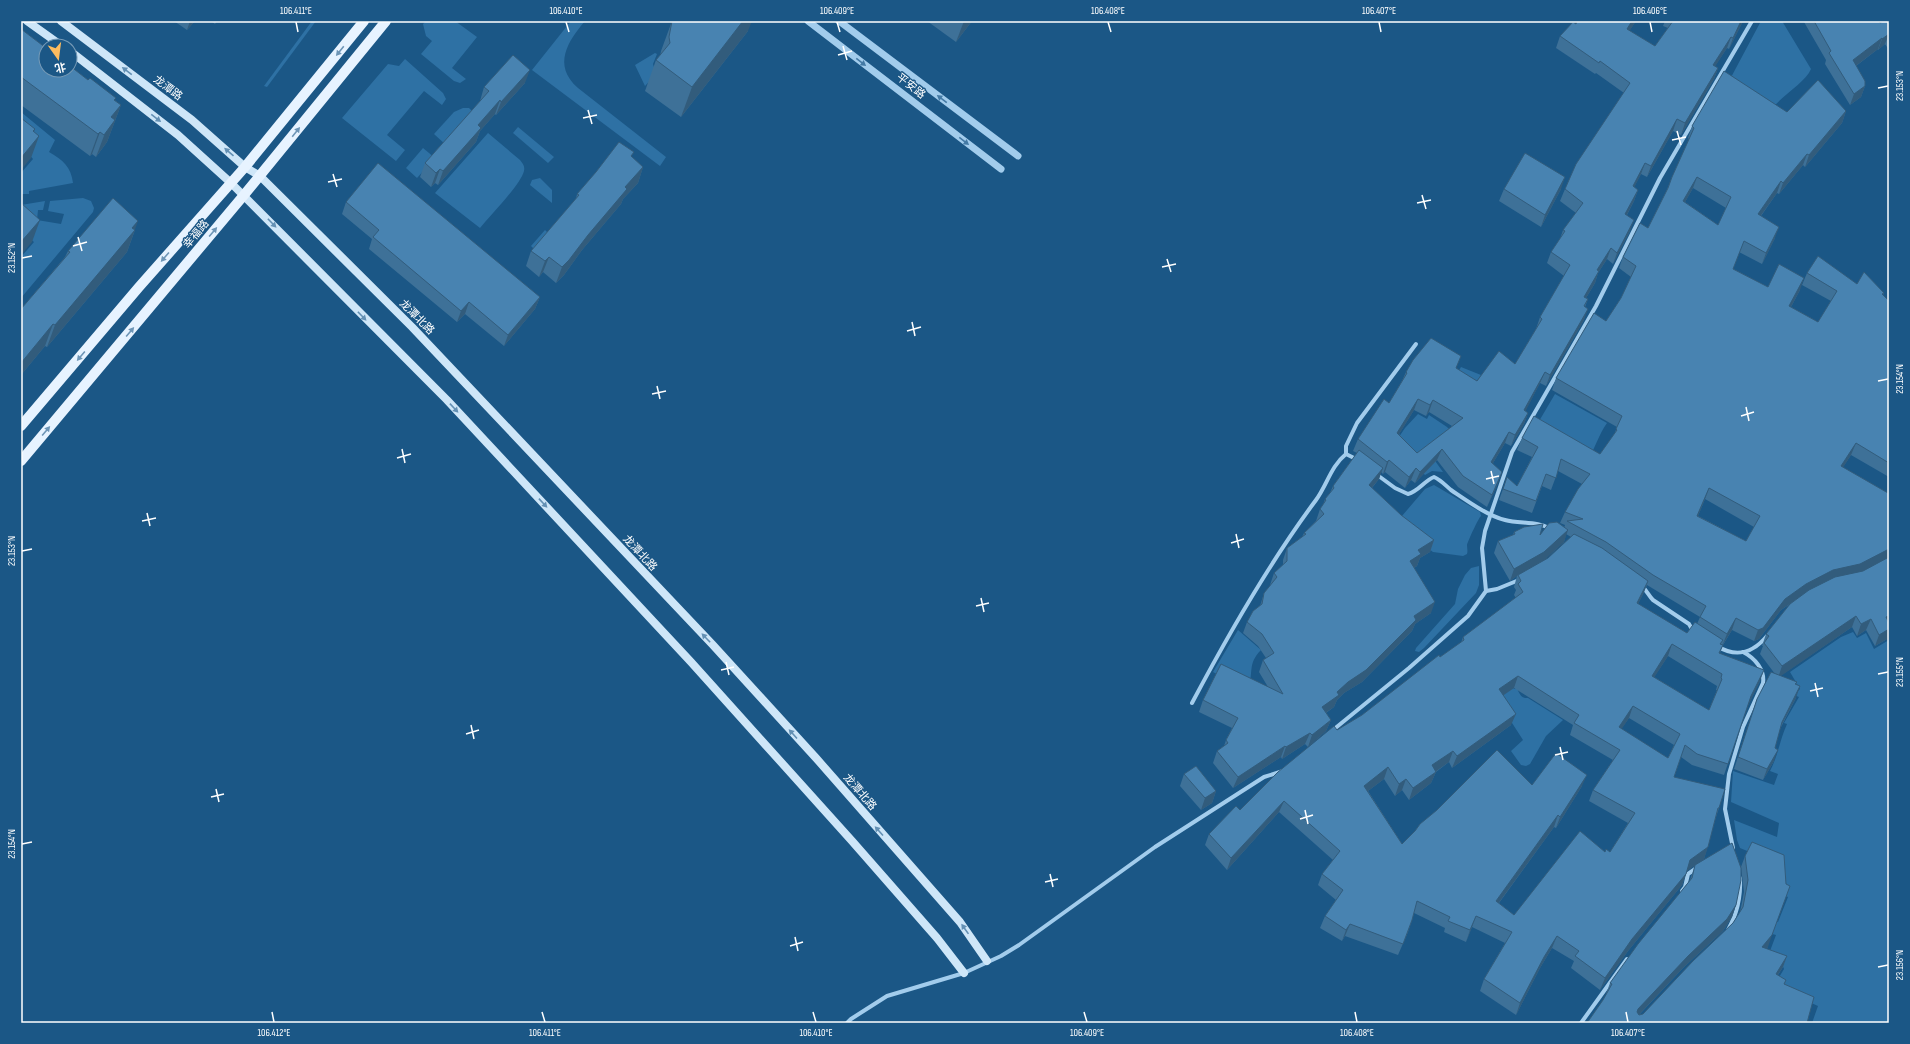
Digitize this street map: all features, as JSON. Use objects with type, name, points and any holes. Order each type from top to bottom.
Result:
[{"type":"main road","points":[[27,21],[51,38]]},
{"type":"main road","name":"龙潭路","points":[[61,21],[192,120],[246,167],[260,176]]},
{"type":"main road","name":"幸福路","points":[[21,426],[246,167],[364,21]]},
{"type":"main road","name":"幸福路","points":[[21,461],[260,176],[386,21]]},
{"type":"main road","points":[[78,57],[178,135],[244,195],[447,400],[691,662],[852,841],[937,938],[964,973]]},
{"type":"main road","name":"龙潭北路","points":[[260,176],[412,327],[712,644],[816,758],[960,922],[987,961]]},
{"type":"street","name":"平安路","points":[[808,21],[1001,169]]},
{"type":"street","name":"平安路","points":[[839,21],[1018,156]]},
{"type":"street","points":[[1327,734],[1409,668],[1468,616],[1486,590],[1482,548],[1486,531],[1512,452],[1596,306],[1660,178],[1752,21]]},
{"type":"street","points":[[1192,702],[1216,657],[1289,536],[1317,498],[1340,460],[1346,454],[1346,446],[1357,423],[1416,344]]},
{"type":"street","points":[[1346,454],[1361,462]]},
{"type":"street","points":[[1372,471],[1395,488],[1408,494],[1415,492],[1428,479],[1434,477],[1454,492],[1492,515],[1505,520],[1549,527],[1556,532]]},
{"type":"street","points":[[1486,590],[1497,589],[1523,579]]},
{"type":"street","points":[[1634,582],[1647,590],[1653,600],[1689,624],[1691,629],[1696,633]]},
{"type":"street","points":[[1714,644],[1726,652],[1736,654],[1743,652],[1761,642],[1771,629]]},
{"type":"street","points":[[1735,854],[1725,809],[1729,774],[1743,727],[1763,683],[1764,676],[1753,658],[1743,652]]},
{"type":"street","points":[[847,1023],[887,996],[964,973],[987,961],[1001,956],[1019,945],[1155,847],[1264,777],[1285,770]]},
{"type":"street","points":[[1728,847],[1732,844]]},
{"type":"street","points":[[1680,893],[1685,887],[1688,874],[1704,862]]},
{"type":"street","points":[[1726,933],[1735,918],[1740,892],[1740,874]]},
{"type":"street","points":[[1581,1023],[1632,953]]},
{"type":"shaded area","points":[[312,21],[316,21],[267,87],[264,86]]},
{"type":"shaded area","points":[[426,21],[455,21],[477,37],[452,68],[466,79],[460,83],[454,81],[421,54],[432,41],[426,36],[423,24]]},
{"type":"shaded area","points":[[571,21],[585,21],[568,45],[565,53],[564,62],[570,79],[578,88],[666,157],[660,166],[532,70]]},
{"type":"shaded area","points":[[1761,21],[1782,21],[1811,69],[1804,79],[1771,110],[1728,83]]},
{"type":"shaded area","points":[[655,53],[657,54],[653,64],[656,74],[645,86],[635,65]]},
{"type":"shaded area","points":[[405,59],[443,93],[446,99],[442,105],[424,91],[387,135],[405,150],[396,161],[342,118],[388,64],[399,66]]},
{"type":"shaded area","points":[[463,108],[469,108],[476,115],[446,145],[434,134],[454,112]]},
{"type":"shaded area","points":[[21,112],[55,140],[49,152],[66,164],[73,183],[29,191],[29,194],[21,194],[21,173],[33,159],[21,145]]},
{"type":"shaded area","points":[[518,127],[554,157],[548,163],[513,133]]},
{"type":"shaded area","points":[[488,133],[520,160],[524,165],[524,171],[522,177],[511,192],[480,228],[435,193]]},
{"type":"shaded area","points":[[423,148],[435,158],[417,178],[406,168]]},
{"type":"shaded area","points":[[540,178],[552,190],[552,203],[530,185],[532,180]]},
{"type":"shaded area","points":[[83,198],[91,201],[94,208],[93,212],[21,298],[21,257],[34,242],[21,231],[21,205],[45,201],[43,210],[38,210],[37,220],[61,224],[64,214],[48,211],[50,201]]},
{"type":"shaded area","points":[[545,230],[549,234],[535,250],[531,246]]},
{"type":"shaded area","points":[[1461,367],[1481,375],[1471,389],[1454,379]]},
{"type":"shaded area","points":[[1555,394],[1607,423],[1588,460],[1535,428]]},
{"type":"shaded area","points":[[1418,414],[1427,419],[1429,415],[1447,427],[1457,438],[1428,451],[1443,472],[1432,471],[1425,475],[1407,457],[1378,468],[1405,428]]},
{"type":"shaded area","points":[[1434,485],[1480,512],[1481,516],[1467,545],[1467,554],[1463,556],[1433,552],[1396,523],[1425,489]]},
{"type":"shaded area","points":[[1479,566],[1479,585],[1476,593],[1424,648],[1419,652],[1415,651],[1455,604],[1458,589],[1465,575],[1471,568]]},
{"type":"shaded area","points":[[1238,630],[1261,650],[1252,664],[1248,690],[1213,672]]},
{"type":"shaded area","points":[[1853,632],[1857,638],[1866,633],[1874,649],[1889,640],[1889,1023],[1812,1023],[1818,1006],[1789,993],[1775,984],[1784,969],[1782,964],[1770,951],[1776,935],[1738,925],[1742,907],[1778,922],[1788,897],[1745,877],[1742,864],[1782,878],[1781,865],[1740,848],[1737,840],[1734,820],[1777,837],[1779,823],[1731,802],[1733,771],[1774,785],[1778,774],[1770,771],[1787,724],[1784,723],[1799,697],[1794,695],[1800,689],[1790,672],[1841,637]]},
{"type":"shaded area","points":[[1500,671],[1514,689],[1517,688],[1522,697],[1528,698],[1563,720],[1546,736],[1530,764],[1526,766],[1521,765],[1511,751],[1523,740],[1485,681]]},
{"type":"building","points":[[672,21],[743,21],[692,87],[656,60],[670,43],[669,37]]},
{"type":"building","points":[[1577,21],[1632,21],[1627,29],[1655,46],[1673,21],[1741,21],[1733,38],[1731,37],[1713,65],[1718,68],[1685,123],[1677,119],[1651,166],[1645,163],[1633,186],[1638,190],[1625,214],[1634,220],[1617,253],[1611,248],[1597,270],[1599,271],[1584,297],[1588,299],[1584,306],[1588,309],[1550,375],[1545,372],[1524,410],[1528,413],[1515,435],[1509,432],[1491,462],[1502,472],[1492,495],[1463,476],[1442,449],[1420,472],[1416,468],[1409,477],[1389,460],[1387,462],[1358,439],[1384,399],[1389,403],[1413,360],[1431,338],[1461,356],[1456,368],[1477,381],[1499,351],[1515,364],[1542,319],[1540,317],[1570,265],[1551,252],[1565,231],[1563,230],[1583,203],[1565,189],[1576,164],[1630,83],[1600,61],[1599,63],[1560,36],[1573,22],[1576,24]],"holes":[[[1418,399],[1430,405],[1433,400],[1463,418],[1417,453],[1397,433]]]},
{"type":"building","points":[[1814,21],[1879,21],[1880,23],[1883,21],[1889,21],[1889,34],[1853,60],[1865,81],[1865,86],[1854,94],[1829,53],[1831,51]]},
{"type":"building","points":[[21,29],[38,42],[38,78],[78,78],[78,72],[88,80],[90,78],[116,98],[114,100],[121,105],[111,117],[115,120],[104,135],[100,132],[98,134],[21,77]]},
{"type":"building","points":[[513,55],[530,70],[478,125],[481,128],[443,171],[440,169],[436,173],[425,163],[489,91],[484,87]]},
{"type":"building","points":[[1724,71],[1787,112],[1818,80],[1846,111],[1783,183],[1781,181],[1758,214],[1779,227],[1766,253],[1744,241],[1733,269],[1768,287],[1779,264],[1804,278],[1789,306],[1818,322],[1837,291],[1807,273],[1818,256],[1857,284],[1864,272],[1884,293],[1882,294],[1889,301],[1889,463],[1856,443],[1841,466],[1888,493],[1889,492],[1889,549],[1860,564],[1833,570],[1806,584],[1785,599],[1763,628],[1758,630],[1736,618],[1727,634],[1700,617],[1706,606],[1653,575],[1606,542],[1567,521],[1583,519],[1565,512],[1578,489],[1590,474],[1561,459],[1556,478],[1546,474],[1536,501],[1503,489],[1507,477],[1517,486],[1538,447],[1522,438],[1534,416],[1600,454],[1617,430],[1616,429],[1622,416],[1556,378],[1594,313],[1606,321],[1621,298],[1636,266],[1623,257],[1640,223],[1648,228],[1668,188],[1694,128],[1692,126]],"holes":[[[1697,177],[1731,197],[1718,225],[1683,201]],[[1709,488],[1760,516],[1746,541],[1697,516]]]},
{"type":"building","points":[[21,118],[35,129],[33,131],[39,136],[21,158]]},
{"type":"building","points":[[619,142],[634,152],[631,156],[643,167],[625,187],[627,189],[562,267],[549,257],[545,261],[531,251],[579,195],[577,194]]},
{"type":"building","points":[[1525,153],[1565,177],[1545,215],[1504,189]]},
{"type":"building","points":[[378,163],[540,297],[508,335],[469,302],[461,311],[373,237],[379,230],[346,202]]},
{"type":"building","points":[[113,198],[138,221],[132,228],[135,230],[21,363],[21,309],[70,252],[68,251]]},
{"type":"building","points":[[21,203],[40,220],[21,242]]},
{"type":"building","points":[[1359,450],[1383,468],[1369,485],[1401,515],[1434,540],[1418,550],[1421,554],[1410,561],[1435,602],[1414,616],[1416,620],[1366,670],[1348,682],[1337,692],[1339,695],[1322,707],[1331,720],[1312,735],[1310,733],[1286,747],[1285,746],[1238,777],[1217,751],[1228,743],[1226,740],[1238,718],[1203,700],[1221,664],[1283,694],[1263,660],[1274,653],[1262,634],[1247,622],[1253,611],[1262,604],[1264,593],[1277,577],[1274,573],[1287,561],[1287,548],[1306,534],[1304,533],[1324,514],[1320,509],[1326,500],[1325,499]]},
{"type":"building","points":[[1557,522],[1568,530],[1544,552],[1514,569],[1498,541],[1515,534],[1514,532],[1524,527],[1543,524],[1540,535],[1549,523]]},
{"type":"building","points":[[1574,534],[1602,548],[1648,581],[1637,603],[1687,633],[1695,622],[1723,640],[1720,644],[1723,645],[1719,653],[1764,670],[1751,696],[1728,764],[1697,754],[1685,745],[1674,777],[1725,789],[1718,808],[1708,847],[1690,860],[1686,874],[1632,939],[1605,978],[1575,956],[1579,951],[1557,936],[1544,957],[1520,1003],[1484,979],[1512,932],[1476,916],[1470,930],[1448,921],[1450,917],[1417,901],[1403,944],[1350,924],[1346,930],[1325,916],[1343,890],[1322,874],[1340,851],[1284,801],[1231,858],[1209,834],[1236,806],[1240,810],[1278,772],[1334,726],[1337,730],[1362,715],[1439,655],[1440,657],[1464,640],[1463,637],[1523,592],[1518,584],[1521,581],[1518,575],[1548,558]],"holes":[[[1672,644],[1722,674],[1722,679],[1709,710],[1652,676]],[[1518,676],[1579,715],[1574,723],[1620,750],[1593,790],[1635,813],[1610,852],[1606,849],[1605,852],[1580,831],[1514,915],[1496,901],[1558,815],[1560,817],[1587,775],[1556,753],[1532,785],[1497,750],[1437,810],[1420,824],[1402,844],[1364,786],[1388,767],[1399,784],[1406,779],[1413,788],[1436,772],[1432,765],[1453,751],[1457,756],[1516,714],[1499,689]],[[1633,706],[1680,734],[1668,758],[1619,727]]]},
{"type":"building","points":[[1889,557],[1889,616],[1886,617],[1889,623],[1889,629],[1879,635],[1871,619],[1861,624],[1856,616],[1782,666],[1764,643],[1769,636],[1766,634],[1790,604],[1809,590],[1835,577],[1863,571]]},
{"type":"building","points":[[1771,672],[1797,682],[1795,684],[1800,686],[1782,722],[1775,748],[1778,750],[1767,769],[1738,757],[1757,699]]},
{"type":"building","points":[[1196,766],[1216,791],[1205,798],[1184,774]]},
{"type":"building","points":[[1752,842],[1784,855],[1786,884],[1790,886],[1772,935],[1762,947],[1787,956],[1776,974],[1786,980],[1784,984],[1814,997],[1807,1023],[1587,1023],[1603,1000],[1612,984],[1610,983],[1638,944],[1692,878],[1695,865],[1732,843],[1741,868],[1741,880],[1736,905],[1727,919],[1688,956],[1638,1009],[1637,1012],[1639,1015],[1643,1014],[1693,961],[1733,923],[1743,907],[1748,880],[1745,856]]}]
